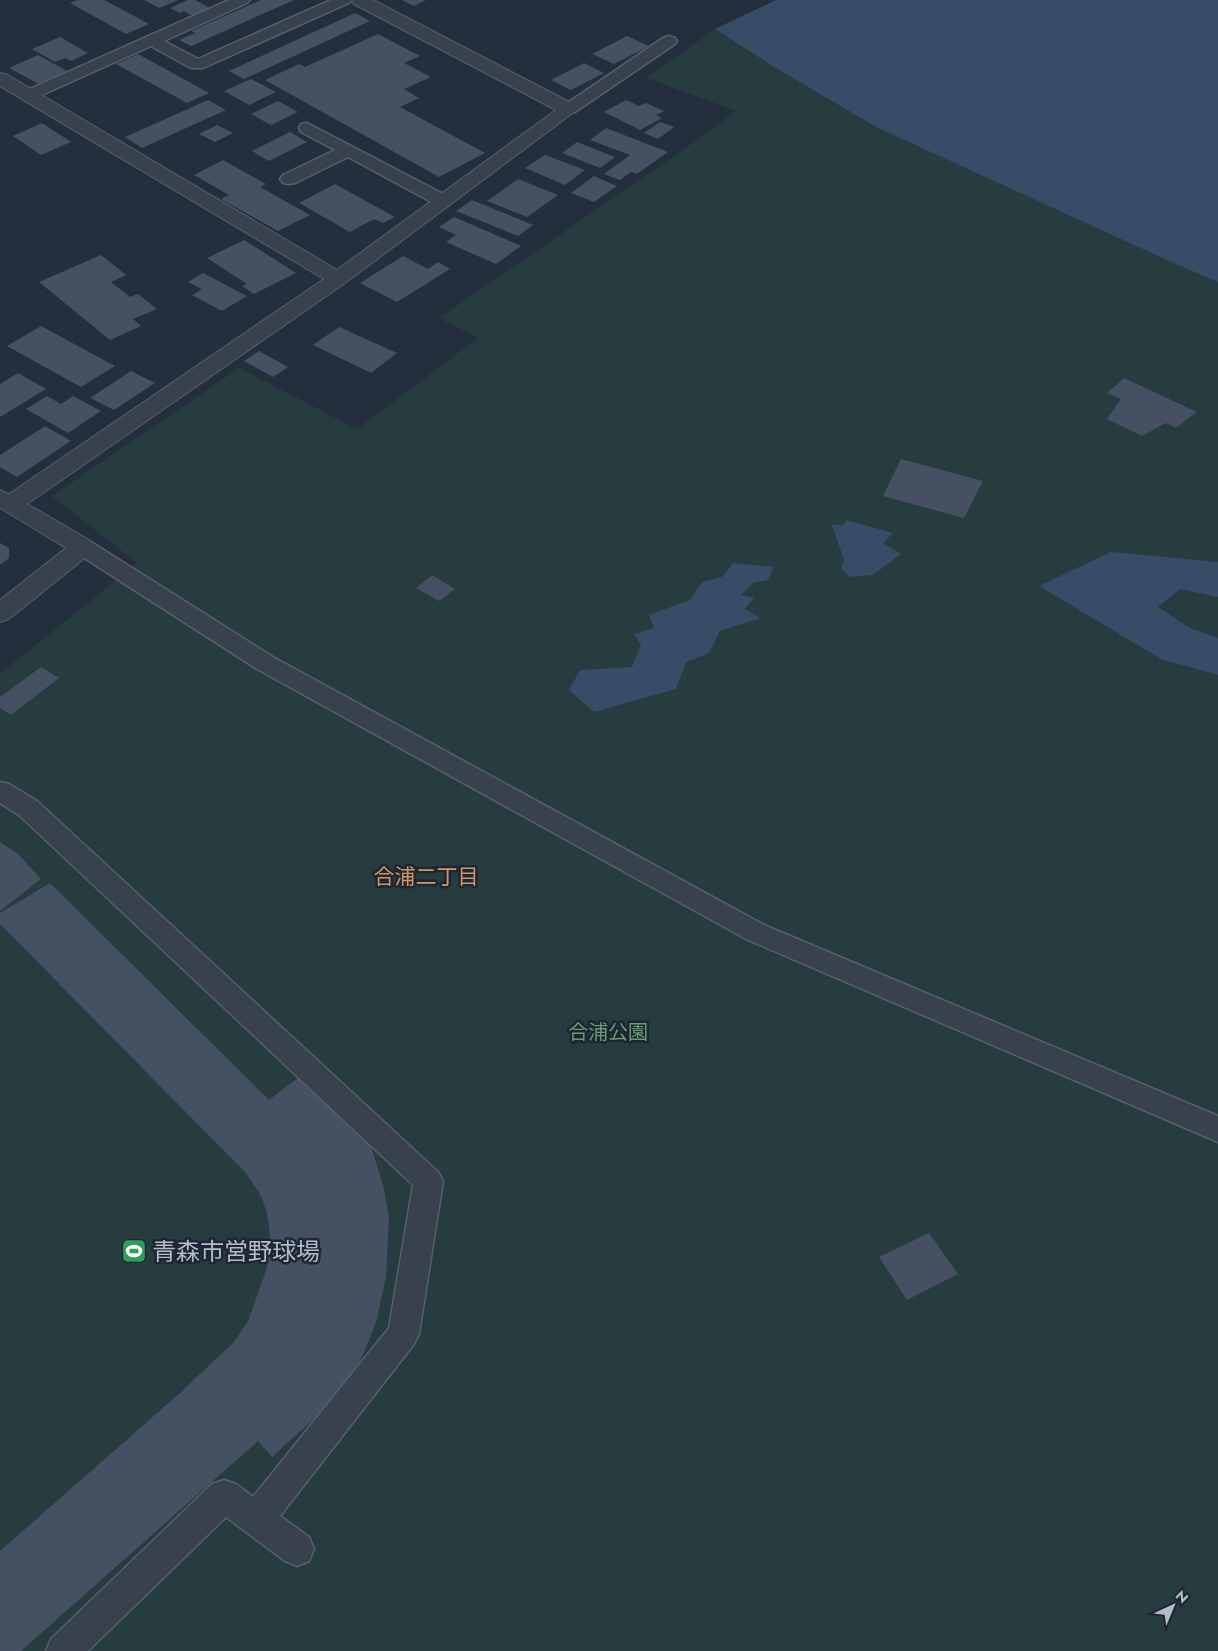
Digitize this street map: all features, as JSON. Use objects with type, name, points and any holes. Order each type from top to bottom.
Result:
[{"type":"street","points":[[0,613],[83,547],[5,501],[338,279],[569,109],[360,0]]},
{"type":"street","points":[[0,78],[338,279]]},
{"type":"lane","points":[[28,94],[242,0]]},
{"type":"lane","points":[[151,40],[197,66],[344,0]]},
{"type":"lane","points":[[569,109],[669,41]]},
{"type":"lane","points":[[307,128],[443,201]]},
{"type":"lane","points":[[289,179],[348,150]]},
{"type":"lane","points":[[83,547],[265,663],[755,932],[1218,1129]]},
{"type":"lane","points":[[0,791],[28,808],[428,1181],[403,1334],[256,1520]]},
{"type":"lane","points":[[64,1651],[224,1496],[297,1549]]},
{"type":"green space","name":"合浦公園","points":[[715,29],[774,67],[878,128],[1218,282],[1218,1651],[0,1651],[0,674],[137,563],[52,496],[239,368],[357,429],[478,338],[439,318],[690,145],[736,111],[646,78]]},
{"type":"water","points":[[776,0],[1218,0],[1218,282],[878,128],[774,67],[715,29]]},
{"type":"water","points":[[847,520],[893,533],[883,543],[901,554],[873,575],[851,577],[841,569],[844,560],[832,525],[843,525]]},
{"type":"water","points":[[1111,552],[1218,562],[1218,597],[1180,589],[1158,607],[1190,628],[1218,638],[1218,675],[1161,659],[1039,586]]},
{"type":"water","points":[[733,563],[774,567],[768,580],[753,583],[741,595],[754,598],[745,609],[760,618],[720,631],[709,653],[686,662],[676,689],[594,712],[569,690],[580,670],[632,667],[641,645],[634,634],[654,628],[649,615],[690,600],[702,582],[722,577]]},
{"type":"building","points":[[78,0],[104,0],[149,24],[126,34],[70,3]]},
{"type":"building","points":[[144,0],[178,0],[159,8]]},
{"type":"building","points":[[188,0],[195,0],[212,9],[194,17],[184,11],[180,13],[170,8]]},
{"type":"building","points":[[261,0],[294,0],[191,46],[179,40],[195,33],[191,31]]},
{"type":"building","points":[[402,0],[426,0],[414,6]]},
{"type":"building","points":[[355,13],[370,21],[244,79],[229,71]]},
{"type":"building","points":[[378,34],[420,56],[404,63],[431,77],[404,89],[419,98],[400,107],[485,153],[439,177],[265,80],[299,64],[305,67]]},
{"type":"building","points":[[627,36],[649,46],[614,64],[592,54]]},
{"type":"building","points":[[60,37],[88,53],[71,61],[65,58],[55,62],[32,49]]},
{"type":"building","points":[[138,54],[209,93],[187,103],[116,64]]},
{"type":"building","points":[[38,55],[67,71],[39,84],[9,68]]},
{"type":"building","points":[[584,63],[604,73],[571,90],[551,80]]},
{"type":"building","points":[[251,79],[276,92],[249,105],[224,91]]},
{"type":"building","points":[[208,100],[226,110],[142,148],[125,137]]},
{"type":"building","points":[[626,100],[639,106],[646,103],[664,111],[656,115],[662,118],[640,130],[604,112]]},
{"type":"building","points":[[278,101],[298,112],[271,125],[251,114]]},
{"type":"building","points":[[660,122],[674,127],[658,139],[644,133]]},
{"type":"building","points":[[42,123],[71,142],[41,155],[13,136]]},
{"type":"building","points":[[217,125],[233,133],[215,142],[199,134]]},
{"type":"building","points":[[606,128],[668,152],[637,174],[631,172],[620,180],[604,174],[630,155],[590,140]]},
{"type":"building","points":[[290,132],[307,142],[269,161],[252,151]]},
{"type":"building","points":[[577,142],[615,157],[600,168],[562,153]]},
{"type":"building","points":[[545,155],[585,170],[565,185],[525,168]]},
{"type":"building","points":[[223,160],[266,184],[260,187],[310,215],[278,231],[221,199],[229,195],[194,175]]},
{"type":"building","points":[[594,176],[617,186],[594,202],[571,193]]},
{"type":"building","points":[[518,179],[558,195],[527,217],[487,201]]},
{"type":"building","points":[[335,184],[395,217],[383,223],[374,219],[350,232],[299,203]]},
{"type":"building","points":[[472,200],[533,225],[518,236],[456,211]]},
{"type":"building","points":[[454,217],[521,246],[496,264],[446,242],[456,235],[439,227]]},
{"type":"building","points":[[244,240],[296,273],[254,294],[242,286],[247,284],[207,258]]},
{"type":"building","points":[[101,255],[126,275],[111,282],[130,297],[138,294],[157,309],[133,319],[141,326],[110,340],[39,282]]},
{"type":"building","points":[[403,256],[428,269],[438,262],[450,269],[397,302],[360,283]]},
{"type":"building","points":[[203,273],[247,296],[222,311],[192,295],[202,289],[188,282]]},
{"type":"building","points":[[41,326],[115,366],[81,387],[7,346]]},
{"type":"building","points":[[339,327],[397,353],[371,373],[313,345]]},
{"type":"building","points":[[259,351],[288,367],[273,377],[244,361]]},
{"type":"building","points":[[131,371],[155,383],[114,410],[90,398]]},
{"type":"building","points":[[18,373],[46,389],[0,417],[0,384]]},
{"type":"building","points":[[1124,378],[1197,412],[1176,428],[1166,423],[1142,436],[1107,419],[1121,399],[1107,393]]},
{"type":"building","points":[[47,396],[61,404],[73,396],[101,411],[68,433],[26,409]]},
{"type":"building","points":[[45,426],[71,441],[17,477],[0,467],[0,455]]},
{"type":"building","points":[[901,459],[983,481],[964,518],[883,496]]},
{"type":"building","points":[[0,543],[9,548],[9,558],[0,565]]},
{"type":"building","points":[[432,575],[455,589],[439,601],[416,588]]},
{"type":"building","points":[[41,667],[59,678],[11,715],[0,708],[0,697]]},
{"type":"building","points":[[0,842],[18,854],[41,879],[0,911]]},
{"type":"building","points":[[50,883],[269,1100],[304,1073],[358,1130],[372,1149],[384,1189],[389,1218],[386,1277],[376,1323],[363,1355],[347,1384],[319,1414],[272,1457],[258,1441],[21,1651],[0,1651],[0,1551],[181,1392],[234,1342],[248,1321],[267,1268],[270,1235],[267,1213],[260,1194],[246,1173],[0,924],[0,913]]},
{"type":"building","points":[[929,1233],[958,1274],[907,1300],[879,1257]]},
{"type":"place","name":"青森市営野球場","points":[[134,1251]]},
{"type":"district","name":"合浦二丁目","points":[[426,877]]}]
